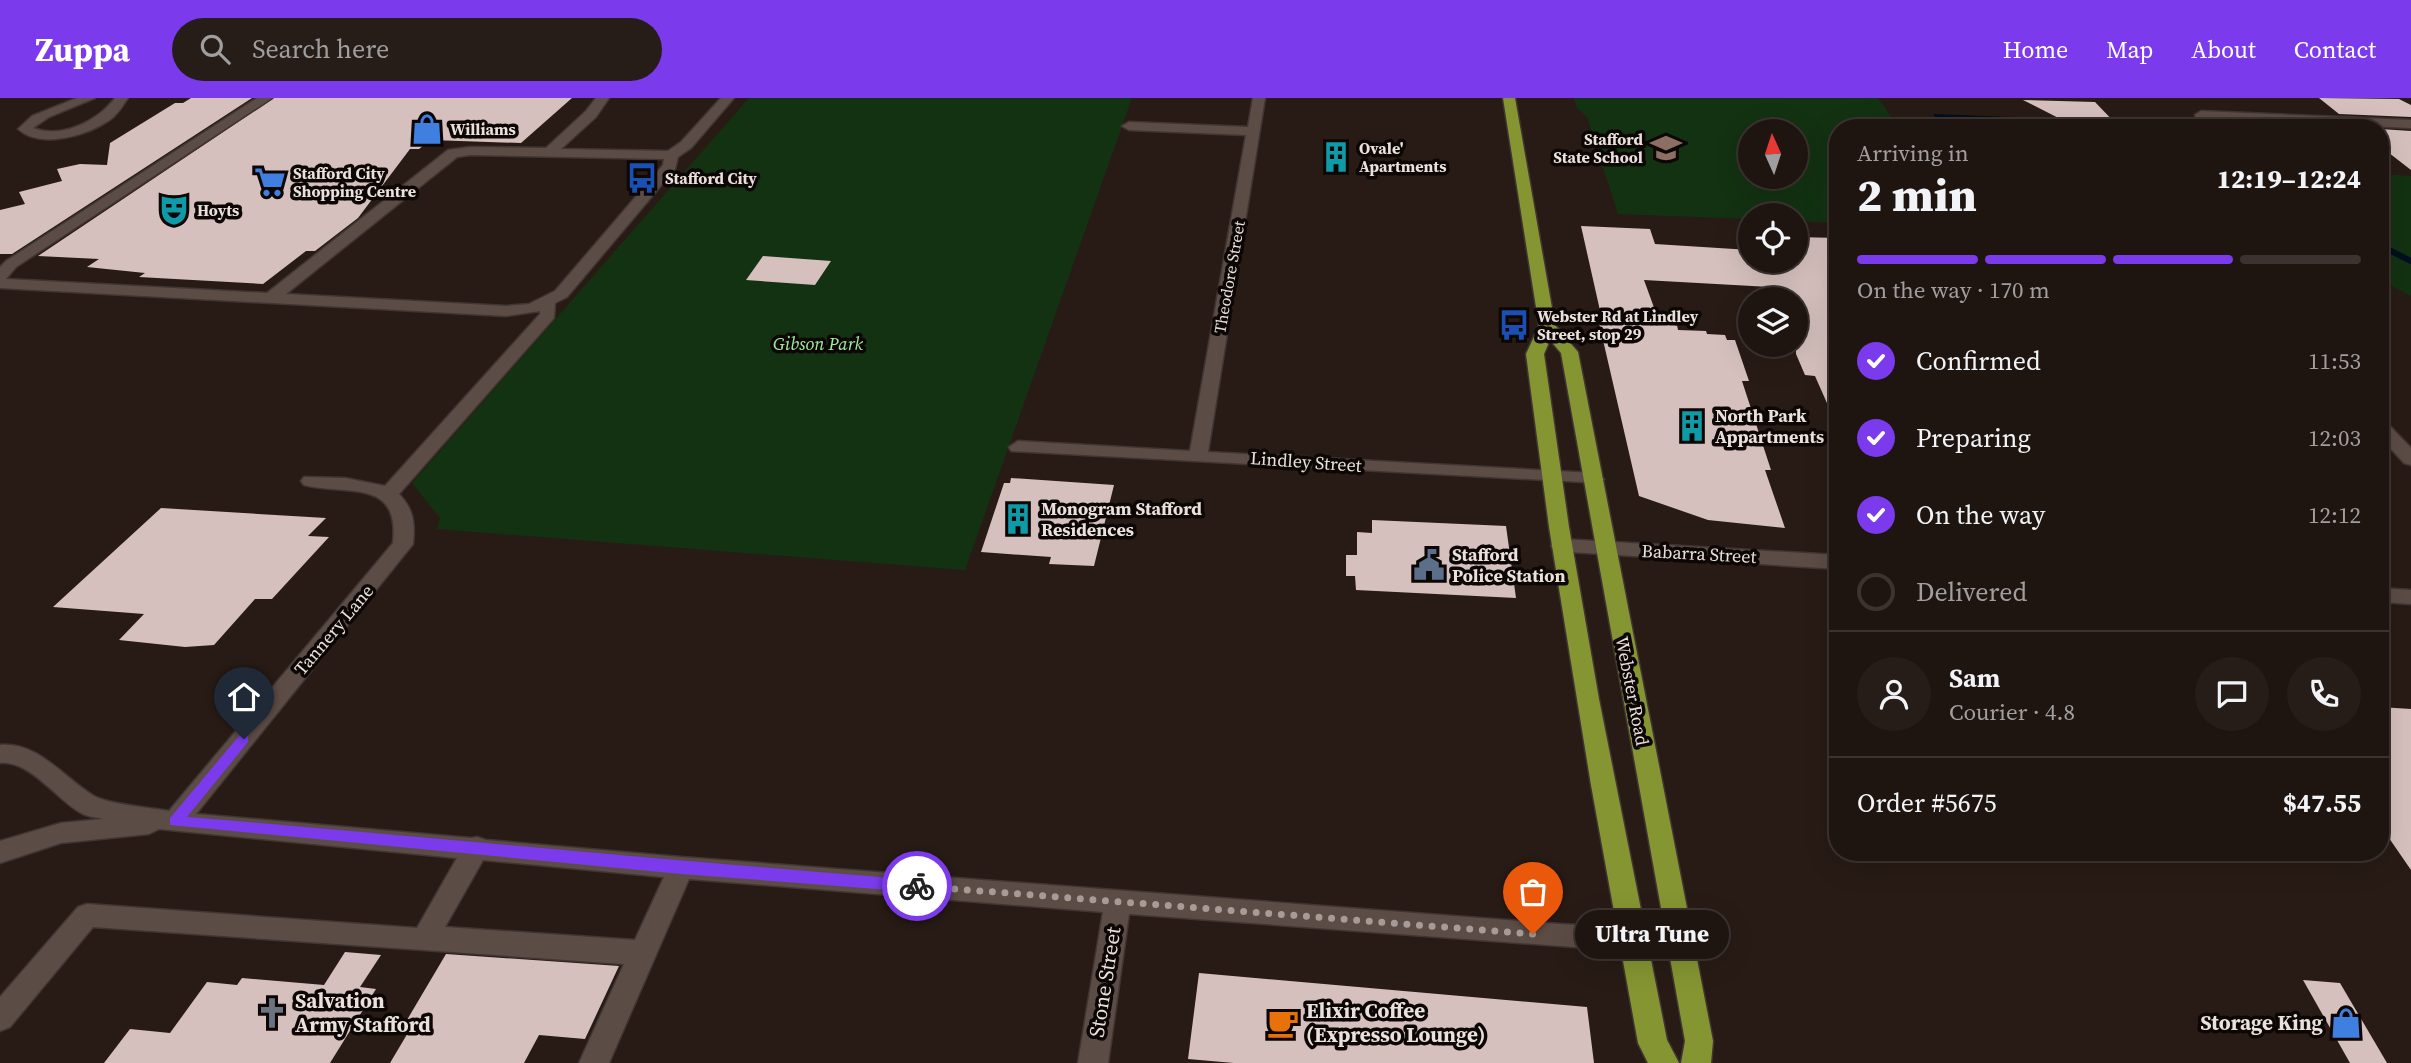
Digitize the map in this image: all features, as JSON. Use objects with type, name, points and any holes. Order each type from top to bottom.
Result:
[{"type":"main road","points":[[1509,98],[1547,326],[1535,354],[1561,546],[1615,855],[1653,1043],[1664,1063]]},
{"type":"main road","name":"Webster Road","points":[[1547,326],[1569,352],[1682,943],[1699,1041],[1696,1063]]},
{"type":"street","points":[[89,98],[40,116],[28,123],[25,129],[33,134],[74,131],[106,117],[122,98]]},
{"type":"street","points":[[266,98],[11,264],[0,279],[2,284],[506,312],[533,308],[561,294],[647,196],[670,166],[671,155]]},
{"type":"street","points":[[550,152],[591,114],[603,98]]},
{"type":"street","points":[[271,298],[448,156],[457,152],[671,155],[686,145],[728,98]]},
{"type":"street","name":"Theodore Street","points":[[1198,456],[1259,98]]},
{"type":"street","points":[[2201,114],[2306,119]]},
{"type":"street","points":[[2389,123],[2411,124]]},
{"type":"street","points":[[1129,126],[1254,131]]},
{"type":"street","points":[[311,481],[376,487],[390,494],[548,315],[547,303]]},
{"type":"street","points":[[2389,436],[2411,459]]},
{"type":"street","name":"Lindley Street","points":[[1018,447],[1594,480]]},
{"type":"street","name":"Tannery Lane","points":[[175,822],[403,544],[407,526],[401,510],[390,494]]},
{"type":"street","name":"Babarra Street","points":[[1561,546],[1829,561]]},
{"type":"street","points":[[2389,596],[2411,597]]},
{"type":"street","points":[[0,754],[9,753],[45,770],[89,806],[175,822],[477,847],[681,868],[1682,943]]},
{"type":"street","points":[[0,852],[61,833],[175,822]]},
{"type":"street","points":[[424,940],[477,847]]},
{"type":"street","points":[[594,1063],[681,868]]},
{"type":"street","name":"Stone Street","points":[[1093,1063],[1118,901]]},
{"type":"street","points":[[0,1018],[87,915],[644,953]]},
{"type":"green space","name":"Gibson Park","points":[[749,98],[1132,98],[965,570],[437,529],[440,518],[412,483]]},
{"type":"green space","name":"Stafford State School","points":[[1574,98],[1878,98],[1893,119],[1829,119],[1829,223],[1808,222],[1808,203],[1738,203],[1738,219],[1618,214],[1587,117],[1577,108]]},
{"type":"green space","points":[[2389,175],[2411,176],[2411,296],[2389,285]]},
{"type":"water","points":[[1933,114],[2014,119],[1936,119]]},
{"type":"building","points":[[191,98],[252,98],[12,254],[0,254],[0,210],[25,204],[19,192],[62,181],[57,169],[80,164],[107,165],[110,143],[175,103],[183,103]]},
{"type":"building","name":"Stafford City Shopping Centre","points":[[274,98],[572,98],[521,143],[431,140],[419,149],[410,149],[358,218],[315,251],[306,251],[263,284],[139,277],[145,273],[87,267],[99,259],[38,256]]},
{"type":"building","points":[[2319,98],[2399,99],[2411,105],[2411,117],[2339,114]]},
{"type":"building","points":[[2023,100],[2095,102],[2111,119],[2060,119]]},
{"type":"building","points":[[2389,130],[2411,131],[2411,170],[2389,153]]},
{"type":"building","name":"North Park Appartments","points":[[1581,226],[1650,229],[1655,244],[1738,249],[1738,273],[1808,273],[1808,237],[1829,238],[1829,408],[1815,376],[1805,375],[1797,357],[1808,357],[1808,287],[1644,280],[1660,324],[1677,325],[1678,330],[1725,335],[1727,340],[1735,340],[1738,357],[1741,357],[1749,381],[1742,381],[1771,470],[1765,470],[1785,528],[1708,520],[1639,496],[1597,314],[1601,315]]},
{"type":"building","points":[[763,256],[831,261],[815,285],[746,280]]},
{"type":"building","points":[[1011,478],[1114,485],[1094,566],[1049,564],[1051,557],[981,552],[1004,483],[1010,483]]},
{"type":"building","points":[[161,508],[326,518],[308,536],[329,537],[272,599],[255,599],[214,645],[185,647],[119,640],[144,614],[53,607]]},
{"type":"building","name":"Stafford Police Station","points":[[1372,520],[1506,526],[1516,598],[1356,590],[1355,576],[1346,576],[1346,555],[1357,555],[1357,532],[1372,533]]},
{"type":"building","points":[[2389,708],[2411,709],[2411,870],[2389,838]]},
{"type":"building","name":"Salvation Army Stafford","points":[[345,952],[381,955],[360,987],[376,989],[330,1063],[104,1063],[130,1029],[170,1033],[207,982],[237,985],[242,978],[324,985]]},
{"type":"building","name":"Salvation Army Stafford","points":[[446,954],[619,966],[585,1039],[539,1035],[524,1063],[390,1063],[412,1026],[404,1025]]},
{"type":"building","points":[[1199,973],[1587,1007],[1594,1063],[1234,1063],[1188,1059]]},
{"type":"building","name":"Storage King","points":[[2303,980],[2340,983],[2387,1063],[2350,1063]]},
{"type":"waterway","points":[[2389,250],[2411,261]]},
{"type":"way so far","points":[[917,886],[1533,934]]},
{"type":"place","name":"Williams","points":[[427,129]]},
{"type":"place","name":"Stafford State School","points":[[1666,148]]},
{"type":"place","name":"Ovale' Apartments","points":[[1336,157]]},
{"type":"place","name":"Stafford City","points":[[642,178]]},
{"type":"place","name":"Stafford City Shopping Centre","points":[[270,182]]},
{"type":"place","name":"Hoyts","points":[[174,210]]},
{"type":"place","name":"Webster Rd at Lindley Street, stop 29","points":[[1514,325]]},
{"type":"place","name":"North Park Appartments","points":[[1692,426]]},
{"type":"place","name":"Monogram Stafford Residences","points":[[1018,519]]},
{"type":"place","name":"Stafford Police Station","points":[[1429,565]]},
{"type":"place","name":"Ultra Tune","points":[[1533,934]]},
{"type":"place","name":"Salvation Army Stafford","points":[[272,1013]]},
{"type":"place","name":"Elixir Coffee (Expresso Lounge)","points":[[1283,1023]]},
{"type":"place","name":"Storage King","points":[[2346,1023]]},
{"type":"route","points":[[244,739],[175,822],[477,847],[681,868],[917,886]]}]
